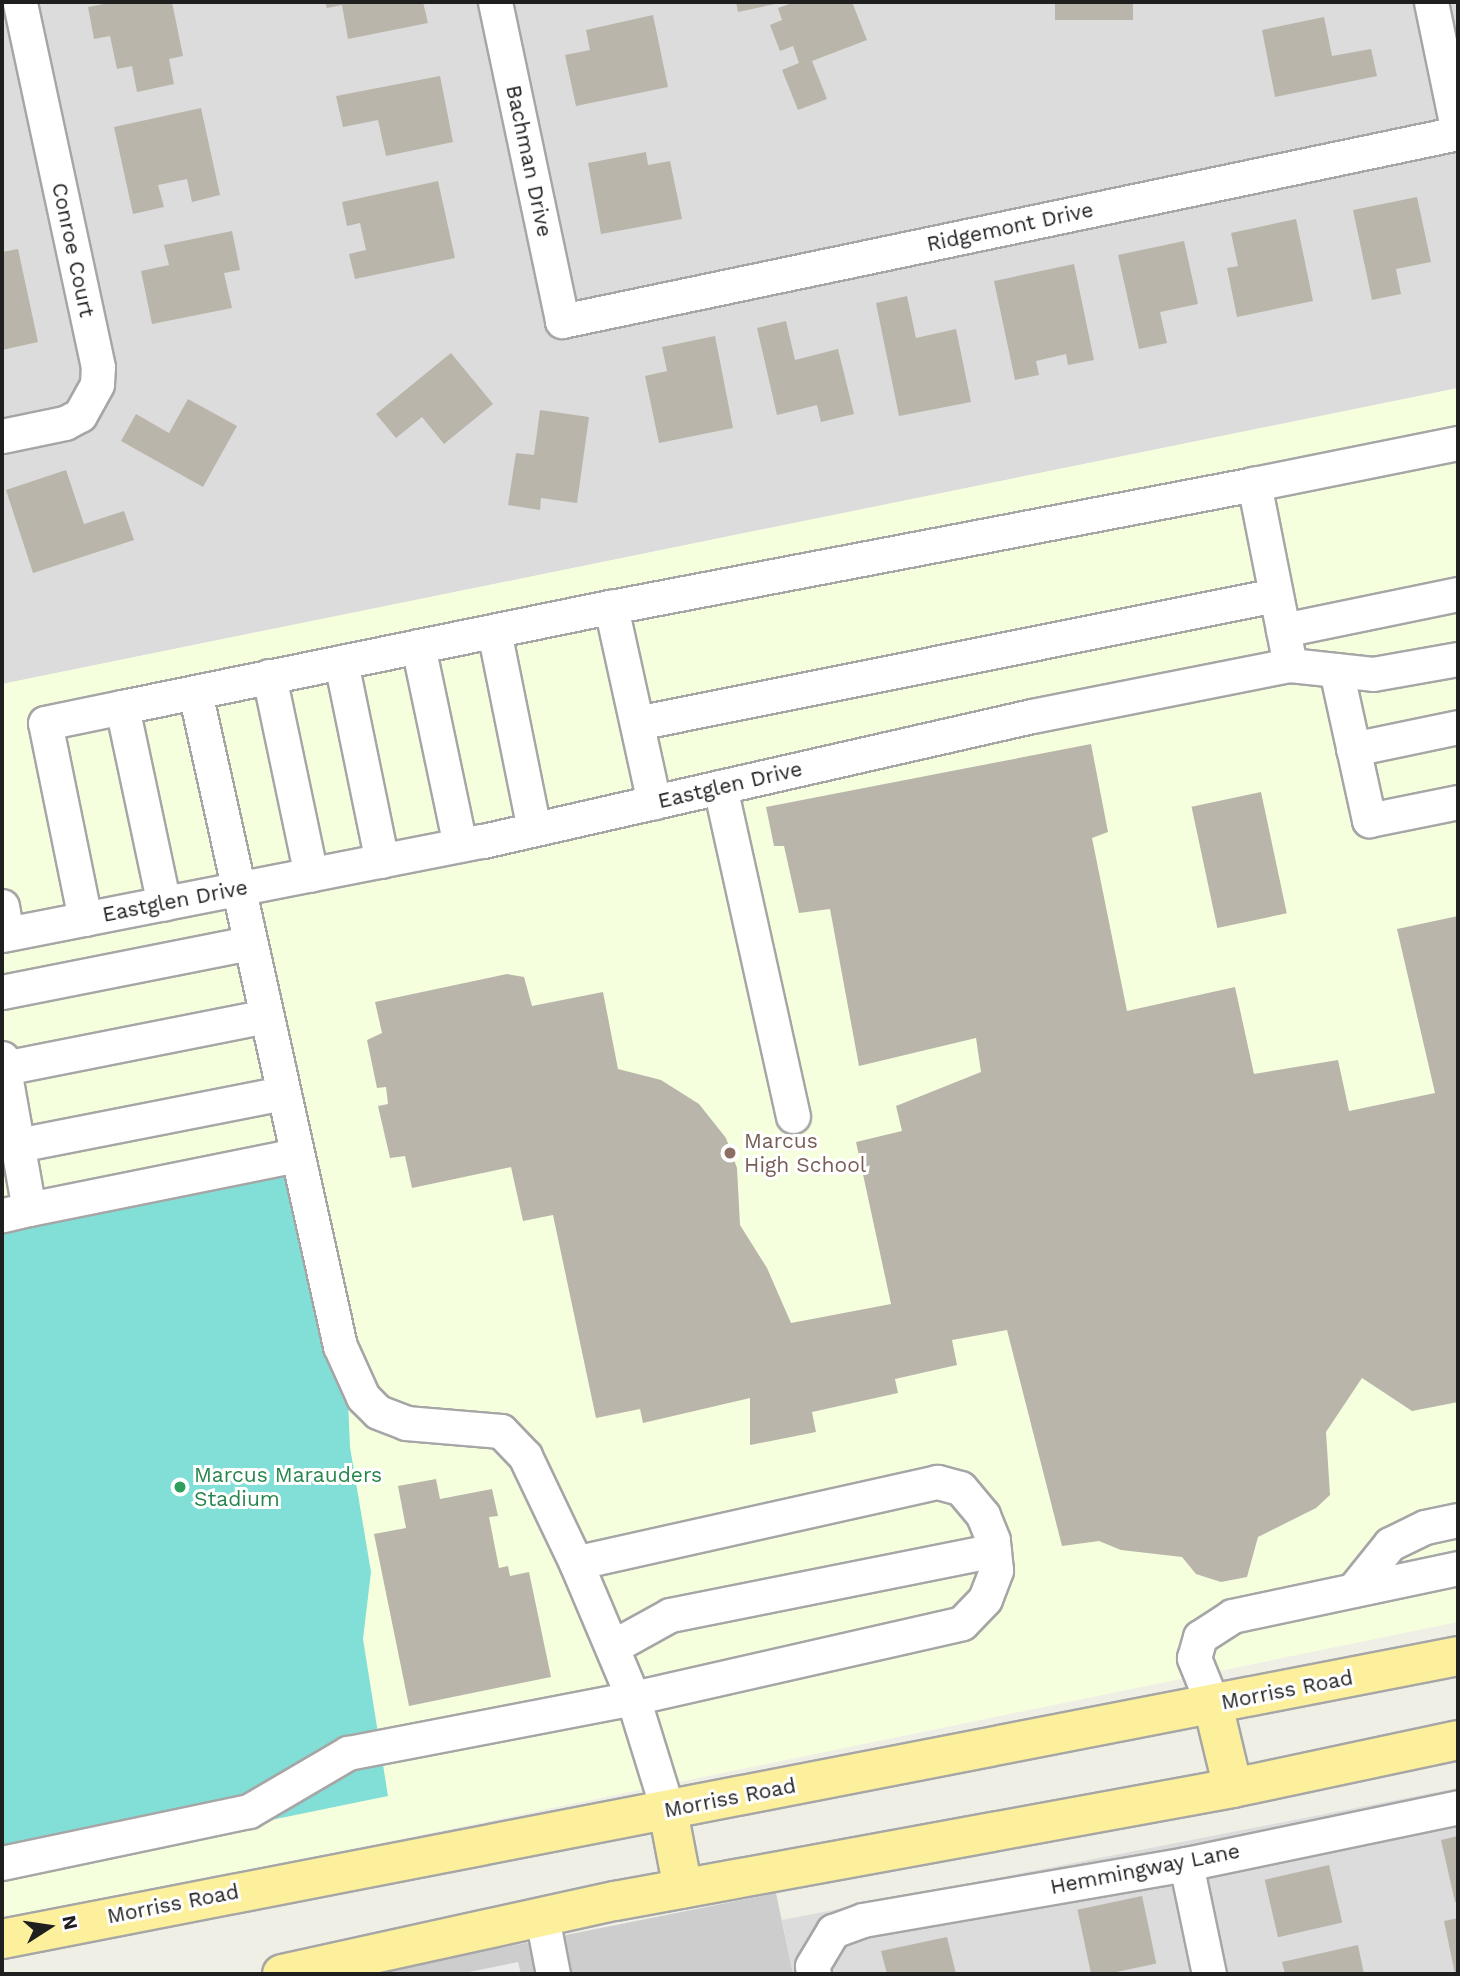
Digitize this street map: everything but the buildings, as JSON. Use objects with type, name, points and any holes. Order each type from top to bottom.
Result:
[{"type":"main road","name":"Morriss Road","points":[[2,1939],[1458,1656]]},
{"type":"main road","points":[[1213,1705],[1233,1788]]},
{"type":"main road","points":[[282,1974],[542,1917],[1233,1788],[1458,1740]]},
{"type":"main road","points":[[668,1811],[683,1889]]},
{"type":"street","name":"Conroe Court","points":[[2,436],[65,423],[80,415],[97,384],[98,367],[20,2]]},
{"type":"street","name":"Bachman Drive","points":[[495,2],[562,321]]},
{"type":"street","points":[[1431,2],[1458,133]]},
{"type":"street","name":"Ridgemont Drive","points":[[562,321],[1458,133]]},
{"type":"street","points":[[85,919],[45,723],[611,607],[1458,443]]},
{"type":"street","points":[[1254,484],[1290,664]]},
{"type":"street","points":[[1283,630],[1458,594]]},
{"type":"street","points":[[637,723],[1275,595]]},
{"type":"street","points":[[611,607],[654,802]]},
{"type":"street","points":[[494,631],[534,829]]},
{"type":"street","points":[[418,646],[460,845]]},
{"type":"street","name":"Eastglen Drive","points":[[4,925],[85,919],[382,861],[1032,716],[1290,664],[1336,670],[1395,672],[1458,659]]},
{"type":"street","points":[[341,662],[382,861]]},
{"type":"street","points":[[1336,670],[1369,820],[1458,802]]},
{"type":"street","points":[[270,677],[311,875]]},
{"type":"street","points":[[195,692],[340,1346],[363,1397],[378,1412],[406,1423],[500,1431],[525,1457],[576,1563],[633,1698],[668,1811]]},
{"type":"street","points":[[122,707],[164,904]]},
{"type":"street","points":[[1353,749],[1458,727]]},
{"type":"street","points":[[720,787],[793,1116]]},
{"type":"street","points":[[2,992],[249,943]]},
{"type":"street","points":[[266,1016],[3,1063],[18,1145],[15,1212],[297,1155]]},
{"type":"street","points":[[18,1145],[283,1093]]},
{"type":"street","points":[[2,1863],[248,1811],[348,1753],[633,1698],[962,1623],[985,1599],[996,1570],[995,1550],[984,1516],[960,1488],[937,1482],[576,1563]]},
{"type":"street","points":[[1353,1590],[1390,1544],[1425,1527],[1458,1520]]},
{"type":"street","points":[[612,1647],[670,1615],[995,1550]]},
{"type":"street","points":[[1213,1705],[1194,1658],[1200,1637],[1232,1616],[1458,1568]]},
{"type":"street","name":"Hemmingway Lane","points":[[814,1974],[812,1966],[832,1931],[863,1920],[1186,1864],[1458,1807]]},
{"type":"street","points":[[1186,1864],[1209,1974]]},
{"type":"street","points":[[542,1917],[553,1974]]},
{"type":"shaded area","points":[[2,2],[1458,2],[1458,388],[2,684]]},
{"type":"shaded area","name":"Marcus High School","points":[[1458,388],[1458,1622],[2,1921],[2,684]]},
{"type":"shaded area","name":"Marcus Marauders Stadium","points":[[313,1138],[343,1284],[350,1447],[371,1572],[363,1639],[388,1796],[2,1875],[2,1203]]},
{"type":"shaded area","points":[[1458,1788],[1458,1974],[793,1974],[782,1920]]},
{"type":"shaded area","points":[[776,1893],[793,1974],[370,1974]]},
{"type":"shaded area","points":[[518,1962],[521,1974],[459,1974]]},
{"type":"place","name":"Marcus High School","points":[[730,1153]]},
{"type":"place","name":"Marcus Marauders Stadium","points":[[180,1487]]}]
